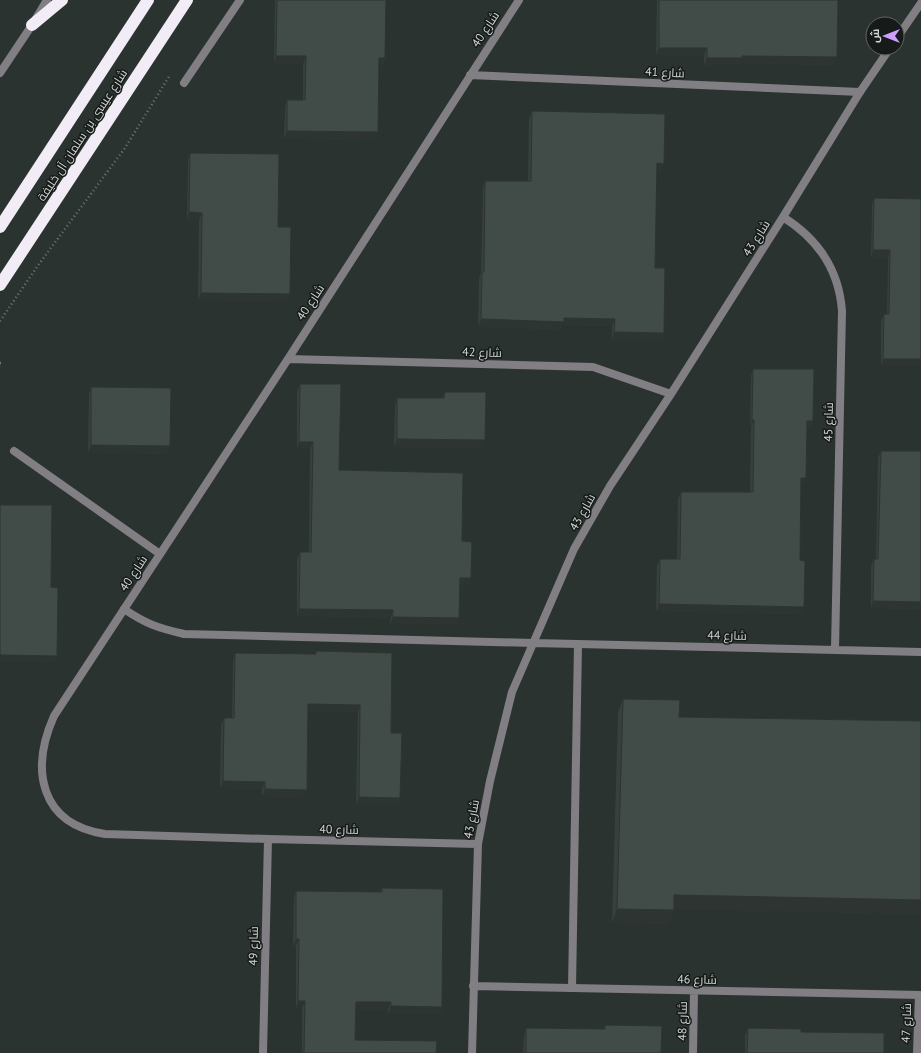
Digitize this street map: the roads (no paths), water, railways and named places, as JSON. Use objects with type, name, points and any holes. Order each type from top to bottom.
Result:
[{"type":"highway","points":[[32,25],[62,0]]},
{"type":"highway","name":"شارع عيسى بن سلمان آل خليفة","points":[[0,227],[148,0]]},
{"type":"highway","name":"شارع عيسى بن سلمان آل خليفة","points":[[0,285],[187,0]]},
{"type":"street","points":[[0,73],[47,0]]},
{"type":"street","points":[[184,83],[240,0]]},
{"type":"street","name":"شارع 40","points":[[478,844],[105,834],[91,832],[81,828],[61,815],[55,808],[44,788],[43,754],[49,728],[54,716],[288,359],[519,0]]},
{"type":"street","points":[[905,26],[921,3]]},
{"type":"street","name":"شارع 43","points":[[472,1053],[478,844],[490,781],[512,692],[578,543],[610,486],[671,394],[860,92],[885,56]]},
{"type":"street","name":"شارع 41","points":[[470,75],[860,92]]},
{"type":"street","name":"شارع 45","points":[[783,217],[806,234],[823,254],[838,283],[841,298],[842,319],[835,649]]},
{"type":"street","name":"شارع 42","points":[[288,359],[593,367],[671,394]]},
{"type":"street","points":[[14,452],[160,554]]},
{"type":"street","name":"شارع 44","points":[[124,609],[142,621],[163,629],[184,634],[921,652]]},
{"type":"street","points":[[572,988],[578,644]]},
{"type":"street","name":"شارع 49","points":[[263,1053],[268,839]]},
{"type":"street","name":"شارع 46","points":[[474,986],[920,995]]},
{"type":"street","name":"شارع 48","points":[[693,1053],[694,990]]},
{"type":"street","name":"شارع 47","points":[[917,1053],[920,995]]}]
